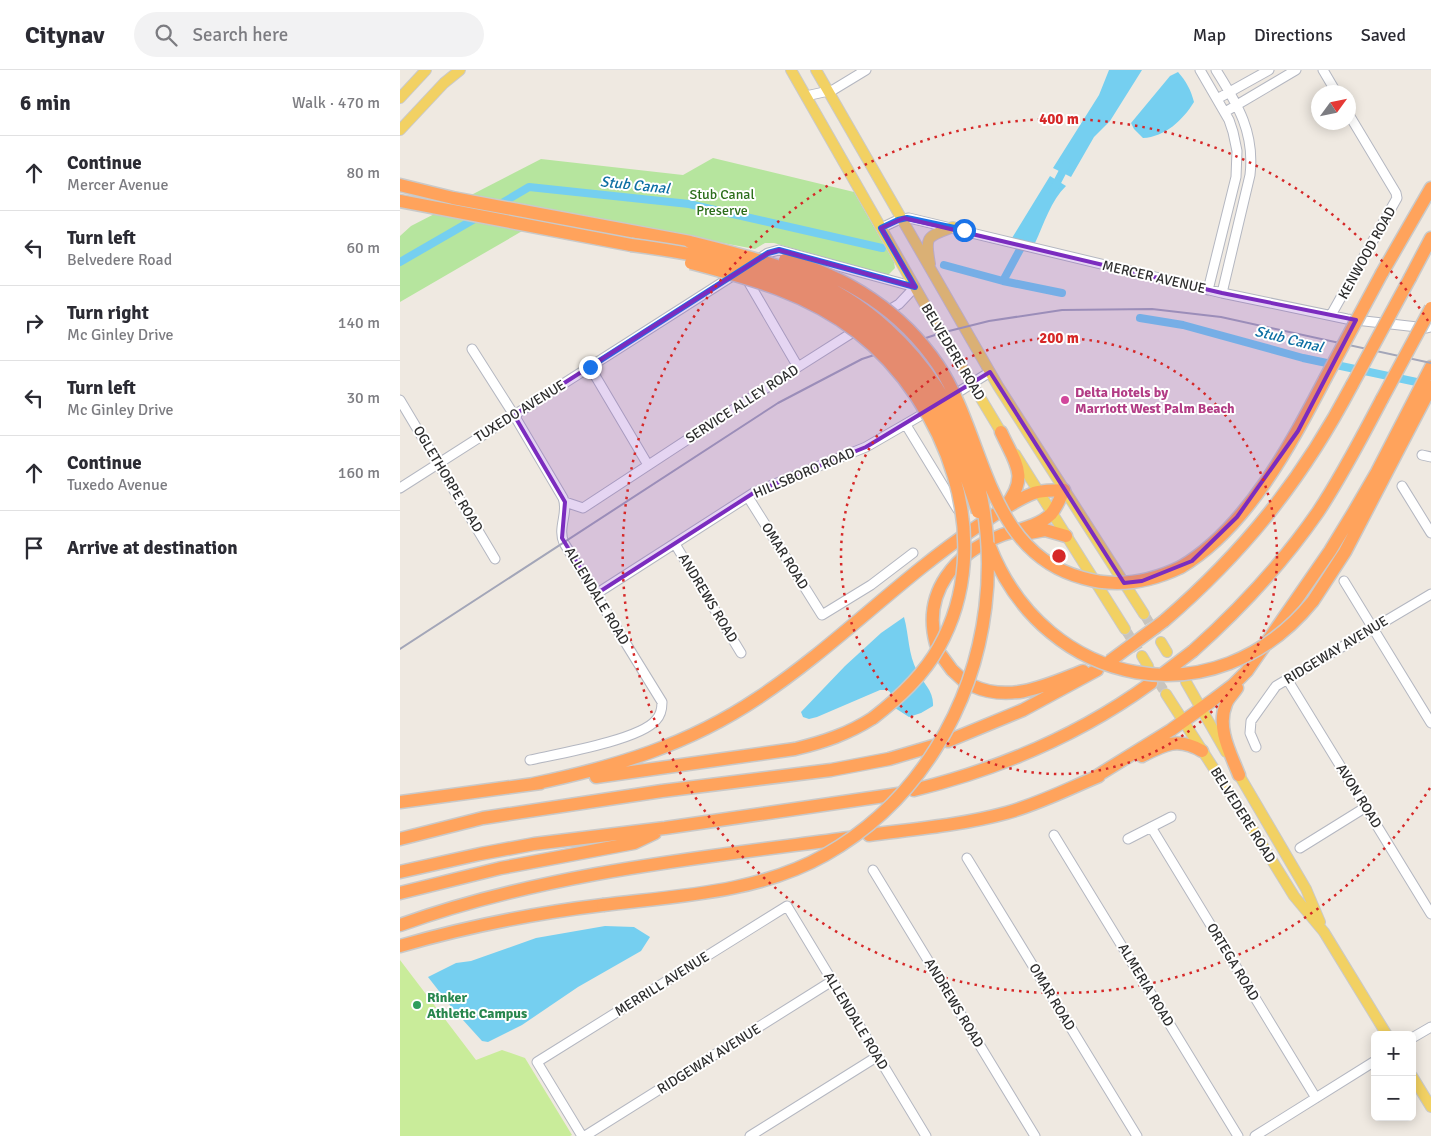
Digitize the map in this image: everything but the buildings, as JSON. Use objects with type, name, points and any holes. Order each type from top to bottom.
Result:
[{"type":"highway","points":[[400,185],[453,198],[768,256],[828,274],[859,290],[898,319],[928,352],[952,389],[971,431],[993,492],[1007,521],[1025,545],[1050,564],[1079,578],[1122,584],[1154,578],[1181,567],[1200,554],[1218,538],[1263,484],[1298,431],[1382,273],[1431,188]]},
{"type":"highway","points":[[400,201],[722,261],[789,281],[838,305],[860,320],[900,358],[918,380],[941,417],[958,456],[992,550],[1011,587],[1026,608],[1065,643],[1089,657],[1114,668],[1147,674],[1183,674],[1208,670],[1240,660],[1271,642],[1294,623],[1313,601],[1345,552],[1420,398],[1431,367]]},
{"type":"highway","points":[[948,741],[1023,710],[1102,664],[1164,621],[1224,566],[1276,506],[1322,439],[1431,238]]},
{"type":"highway","points":[[400,946],[561,910],[714,891],[766,880],[810,863],[844,844],[864,829],[897,799],[919,773],[948,726],[961,699],[972,671],[980,636],[986,598],[988,562],[981,494],[961,431],[946,403],[928,376],[907,350],[886,328],[857,306],[812,279],[762,260],[690,242]]},
{"type":"highway","points":[[400,802],[590,778],[795,749],[821,743],[843,735],[872,718],[904,692],[932,658],[952,620],[960,588],[964,548],[959,500],[948,461],[932,423],[915,395],[884,357],[858,333],[814,304],[790,293],[762,282],[631,245]]},
{"type":"highway","points":[[1164,673],[1193,651],[1253,593],[1294,545],[1329,495],[1431,308]]},
{"type":"highway","points":[[1240,775],[1225,736],[1223,719],[1228,701],[1340,535],[1420,398],[1431,387]]},
{"type":"highway","points":[[1001,432],[1016,465],[1019,477],[1018,486],[1003,510]]},
{"type":"highway","points":[[533,784],[589,772],[639,757],[684,739],[728,717],[792,675],[959,538],[1032,494],[1064,490]]},
{"type":"highway","points":[[1064,490],[1052,513],[1029,526],[976,548],[958,561],[941,585],[934,604],[933,618],[939,650],[952,670],[969,683],[997,693],[1024,692],[1102,664]]},
{"type":"highway","points":[[976,548],[1037,530],[1066,536]]},
{"type":"highway","points":[[1092,779],[1183,721],[1227,690],[1247,671]]},
{"type":"highway","points":[[914,790],[967,775],[1060,738],[1128,698],[1151,682]]},
{"type":"highway","points":[[869,835],[1000,815],[1037,803],[1168,744],[1177,742],[1187,744],[1202,751]]},
{"type":"highway","points":[[400,839],[483,818],[662,791],[831,770],[889,758],[933,746]]},
{"type":"highway","points":[[400,872],[506,849],[898,794]]},
{"type":"highway","points":[[400,893],[501,868],[634,843],[665,828]]},
{"type":"highway","points":[[400,830],[426,833]]},
{"type":"highway","points":[[400,925],[490,897],[587,875],[848,838]]},
{"type":"main road","points":[[400,98],[426,70]]},
{"type":"main road","points":[[400,130],[444,83],[460,70]]},
{"type":"main road","name":"BELVEDERE ROAD","points":[[791,70],[972,384],[1125,629]]},
{"type":"main road","name":"BELVEDERE ROAD","points":[[816,70],[990,372],[1144,614]]},
{"type":"main road","points":[[932,273],[927,248],[928,240],[934,234],[953,227]]},
{"type":"main road","points":[[1161,642],[1167,652]]},
{"type":"main road","points":[[1142,656],[1148,666]]},
{"type":"main road","name":"BELVEDERE ROAD","points":[[1186,682],[1306,889],[1324,932]]},
{"type":"main road","name":"BELVEDERE ROAD","points":[[1166,694],[1294,896],[1324,932],[1385,1031]]},
{"type":"main road","points":[[1416,1083],[1431,1107]]},
{"type":"street","points":[[806,96],[833,90],[866,70]]},
{"type":"street","points":[[1200,70],[1225,112],[1235,138],[1238,164],[1208,290]]},
{"type":"street","points":[[1216,70],[1237,104],[1249,137],[1252,163],[1222,293]]},
{"type":"street","points":[[1217,99],[1269,70]]},
{"type":"street","points":[[1225,112],[1296,70]]},
{"type":"street","points":[[1323,70],[1332,85]]},
{"type":"street","name":"KENWOOD ROAD","points":[[1332,315],[1398,198],[1356,126]]},
{"type":"street","points":[[881,228],[901,218]]},
{"type":"street","name":"MERCER AVENUE","points":[[901,218],[953,227],[1208,290],[1347,319],[1431,327]]},
{"type":"street","name":"TUXEDO AVENUE","points":[[400,488],[768,253],[779,250],[915,287]]},
{"type":"street","points":[[741,270],[798,367]]},
{"type":"street","name":"SERVICE ALLEY ROAD","points":[[565,502],[582,508],[798,367],[899,304],[915,287]]},
{"type":"street","points":[[472,349],[514,415],[565,502]]},
{"type":"street","points":[[590,367],[648,465]]},
{"type":"street","name":"HILLSBORO ROAD","points":[[596,594],[748,497],[866,448],[990,372]]},
{"type":"street","name":"OGLETHORPE ROAD","points":[[400,400],[495,558]]},
{"type":"street","points":[[906,425],[958,510]]},
{"type":"street","points":[[1402,486],[1431,533]]},
{"type":"street","name":"OMAR ROAD","points":[[748,497],[822,616],[871,585],[913,553]]},
{"type":"street","name":"ALLENDALE ROAD","points":[[530,760],[629,737],[655,722],[662,711],[662,702],[562,538],[565,502]]},
{"type":"street","name":"ANDREWS ROAD","points":[[675,544],[741,653]]},
{"type":"street","points":[[1344,581],[1431,723]]},
{"type":"street","name":"RIDGEWAY AVENUE","points":[[1256,747],[1250,733],[1251,721],[1276,686],[1431,594]]},
{"type":"street","name":"AVON ROAD","points":[[1287,679],[1431,914]]},
{"type":"street","points":[[1300,848],[1366,806]]},
{"type":"street","points":[[1128,838],[1171,817]]},
{"type":"street","name":"ORTEGA ROAD","points":[[1151,827],[1316,1098]]},
{"type":"street","name":"ALMERIA ROAD","points":[[1054,835],[1238,1136]]},
{"type":"street","name":"OMAR ROAD","points":[[967,858],[1137,1136]]},
{"type":"street","name":"ANDREWS ROAD","points":[[873,870],[1035,1136]]},
{"type":"street","name":"ALLENDALE ROAD","points":[[787,906],[925,1133]]},
{"type":"street","name":"MERRILL AVENUE","points":[[584,1136],[537,1062],[787,906]]},
{"type":"street","name":"RIDGEWAY AVENUE","points":[[584,1136],[832,981]]},
{"type":"street","points":[[1416,1036],[1431,1027]]},
{"type":"street","points":[[750,1136],[878,1056]]},
{"type":"street","points":[[1255,1136],[1371,1064]]},
{"type":"street","points":[[915,1136],[925,1133]]},
{"type":"highlighted area","points":[[904,218],[1222,293],[1356,320],[1298,431],[1237,517],[1192,561],[1142,581],[1124,583],[990,372],[866,447],[755,492],[596,594],[562,538],[565,502],[514,415],[768,253],[779,250],[915,287],[881,228]]},
{"type":"green space","name":"Stub Canal Preserve","points":[[713,158],[854,192],[894,262],[895,268],[889,274],[884,274],[774,243],[765,243],[755,249],[555,212],[400,302],[400,236],[411,226],[541,159],[683,175]]},
{"type":"green space","name":"Rinker Athletic Campus","points":[[400,960],[476,1060],[502,1050],[525,1058],[572,1135],[400,1136]]},
{"type":"water","points":[[1109,70],[1142,70],[1110,121],[1094,137],[1071,177],[1053,168],[1099,95]]},
{"type":"water","points":[[1178,72],[1188,86],[1194,102],[1179,121],[1166,131],[1143,138],[1131,123],[1170,76]]},
{"type":"water","points":[[1050,176],[1066,186],[1052,205],[1035,243],[1012,238]]},
{"type":"water","points":[[904,617],[914,665],[930,691],[933,706],[909,717],[895,708],[890,692],[880,690],[817,717],[809,719],[803,717],[801,712],[845,666],[881,633]]},
{"type":"water","points":[[605,926],[634,927],[650,937],[641,951],[578,987],[522,1025],[488,1042],[482,1041],[453,1009],[428,977],[456,963],[471,961],[536,938]]},
{"type":"waterway","points":[[1053,190],[1066,165]]},
{"type":"waterway","name":"Stub Canal","points":[[497,206],[529,187],[689,204],[882,248]]},
{"type":"waterway","name":"Stub Canal","points":[[400,262],[478,217]]},
{"type":"waterway","points":[[1003,281],[1024,242]]},
{"type":"waterway","name":"Stub Canal","points":[[944,265],[1003,281],[1062,293]]},
{"type":"waterway","name":"Stub Canal","points":[[1140,318],[1183,325],[1303,358],[1426,384]]},
{"type":"tunnel","points":[[1144,614],[1161,642]]},
{"type":"tunnel","points":[[1125,629],[1142,656]]},
{"type":"tunnel","points":[[1150,669],[1166,694]]},
{"type":"railway","points":[[400,649],[778,403],[862,359],[941,333],[989,321],[1062,310],[1152,309],[1221,317],[1431,363]]},
{"type":"place","name":"Delta Hotels by Marriott West Palm Beach","points":[[1065,400]]},
{"type":"place","name":"Rinker Athletic Campus","points":[[417,1005]]},
{"type":"route","points":[[590,367],[768,253],[779,250],[915,287],[881,228],[901,218],[907,218],[964,230]]}]
